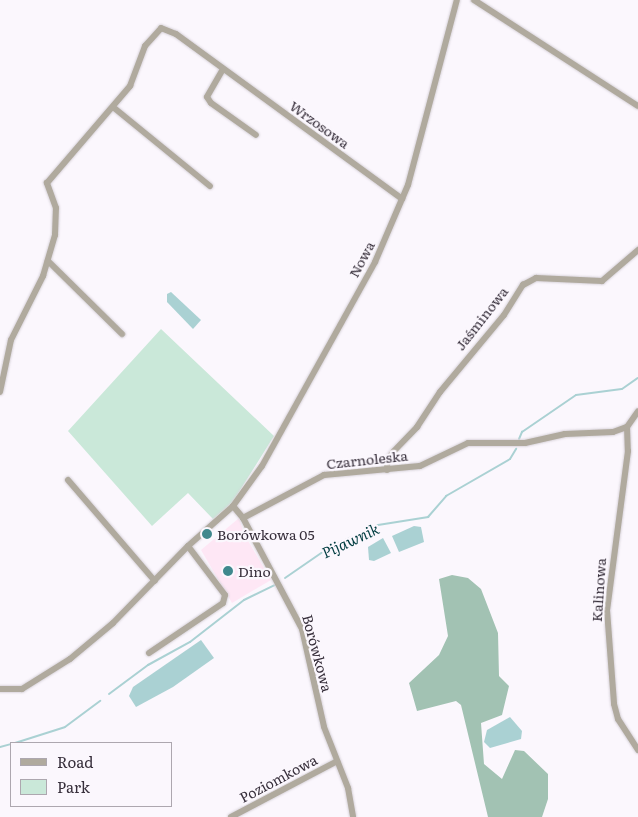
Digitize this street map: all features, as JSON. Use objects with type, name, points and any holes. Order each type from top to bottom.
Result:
[{"type":"street","name":"Nowa","points":[[233,506],[273,446],[375,262],[414,168],[457,0]]},
{"type":"street","points":[[474,0],[638,106]]},
{"type":"street","name":"Wrzosowa","points":[[0,392],[11,340],[48,260],[57,224],[47,183],[135,79],[145,46],[161,28],[164,27],[402,199]]},
{"type":"street","points":[[223,69],[207,97],[211,103],[256,135]]},
{"type":"street","points":[[113,107],[210,186]]},
{"type":"street","name":"Jaśminowa","points":[[387,470],[387,461],[393,452],[417,427],[440,392],[504,315],[523,285],[536,278],[602,280],[638,250]]},
{"type":"street","points":[[48,260],[122,334]]},
{"type":"street","points":[[627,427],[638,411]]},
{"type":"street","name":"Czarnoleska","points":[[244,518],[324,475],[346,471],[387,470],[420,466],[468,443],[525,443],[565,434],[604,434],[627,427]]},
{"type":"street","name":"Kalinowa","points":[[627,427],[628,451],[609,592],[608,630],[614,704],[618,719],[638,750]]},
{"type":"street","points":[[68,480],[154,581]]},
{"type":"street","points":[[0,689],[22,689],[70,659],[154,581],[188,546],[233,506]]},
{"type":"street","name":"Borówkowa","points":[[233,506],[244,518],[302,629],[324,727],[351,799],[354,817]]},
{"type":"street","points":[[149,652],[223,603],[225,595],[188,546]]},
{"type":"street","name":"Poziomkowa","points":[[231,817],[337,761]]},
{"type":"shaded area","points":[[239,518],[244,534],[271,580],[232,603],[201,550]]},
{"type":"green space","points":[[161,329],[274,436],[232,503],[213,519],[188,493],[152,526],[68,431]]},
{"type":"green space","points":[[452,575],[468,578],[481,589],[498,633],[499,676],[509,686],[502,715],[481,723],[484,764],[502,779],[515,750],[524,751],[548,774],[548,799],[542,817],[488,817],[461,705],[456,701],[417,711],[409,683],[439,655],[448,636],[439,579]]},
{"type":"water","points":[[171,292],[201,320],[193,329],[167,302],[167,294]]},
{"type":"water","points":[[414,526],[421,527],[424,542],[399,552],[392,536]]},
{"type":"water","points":[[383,538],[391,553],[374,561],[369,560],[368,547]]},
{"type":"water","points":[[201,640],[214,658],[173,687],[136,707],[129,696],[133,687]]},
{"type":"water","points":[[510,717],[522,731],[521,739],[490,748],[484,742],[487,730]]},
{"type":"waterway","name":"Pijawnik","points":[[519,439],[522,432],[576,395],[622,389],[638,378]]},
{"type":"waterway","name":"Pijawnik","points":[[285,578],[330,547],[378,525],[428,517],[446,496],[510,459],[516,449]]},
{"type":"waterway","name":"Pijawnik","points":[[109,694],[148,665],[190,642],[244,600],[275,585]]},
{"type":"waterway","name":"Pijawnik","points":[[18,742],[65,727],[100,701]]},
{"type":"waterway","name":"Pijawnik","points":[[0,747],[10,744]]},
{"type":"place","name":"Borówkowa 05","points":[[207,534]]},
{"type":"place","name":"Dino","points":[[228,571]]}]
